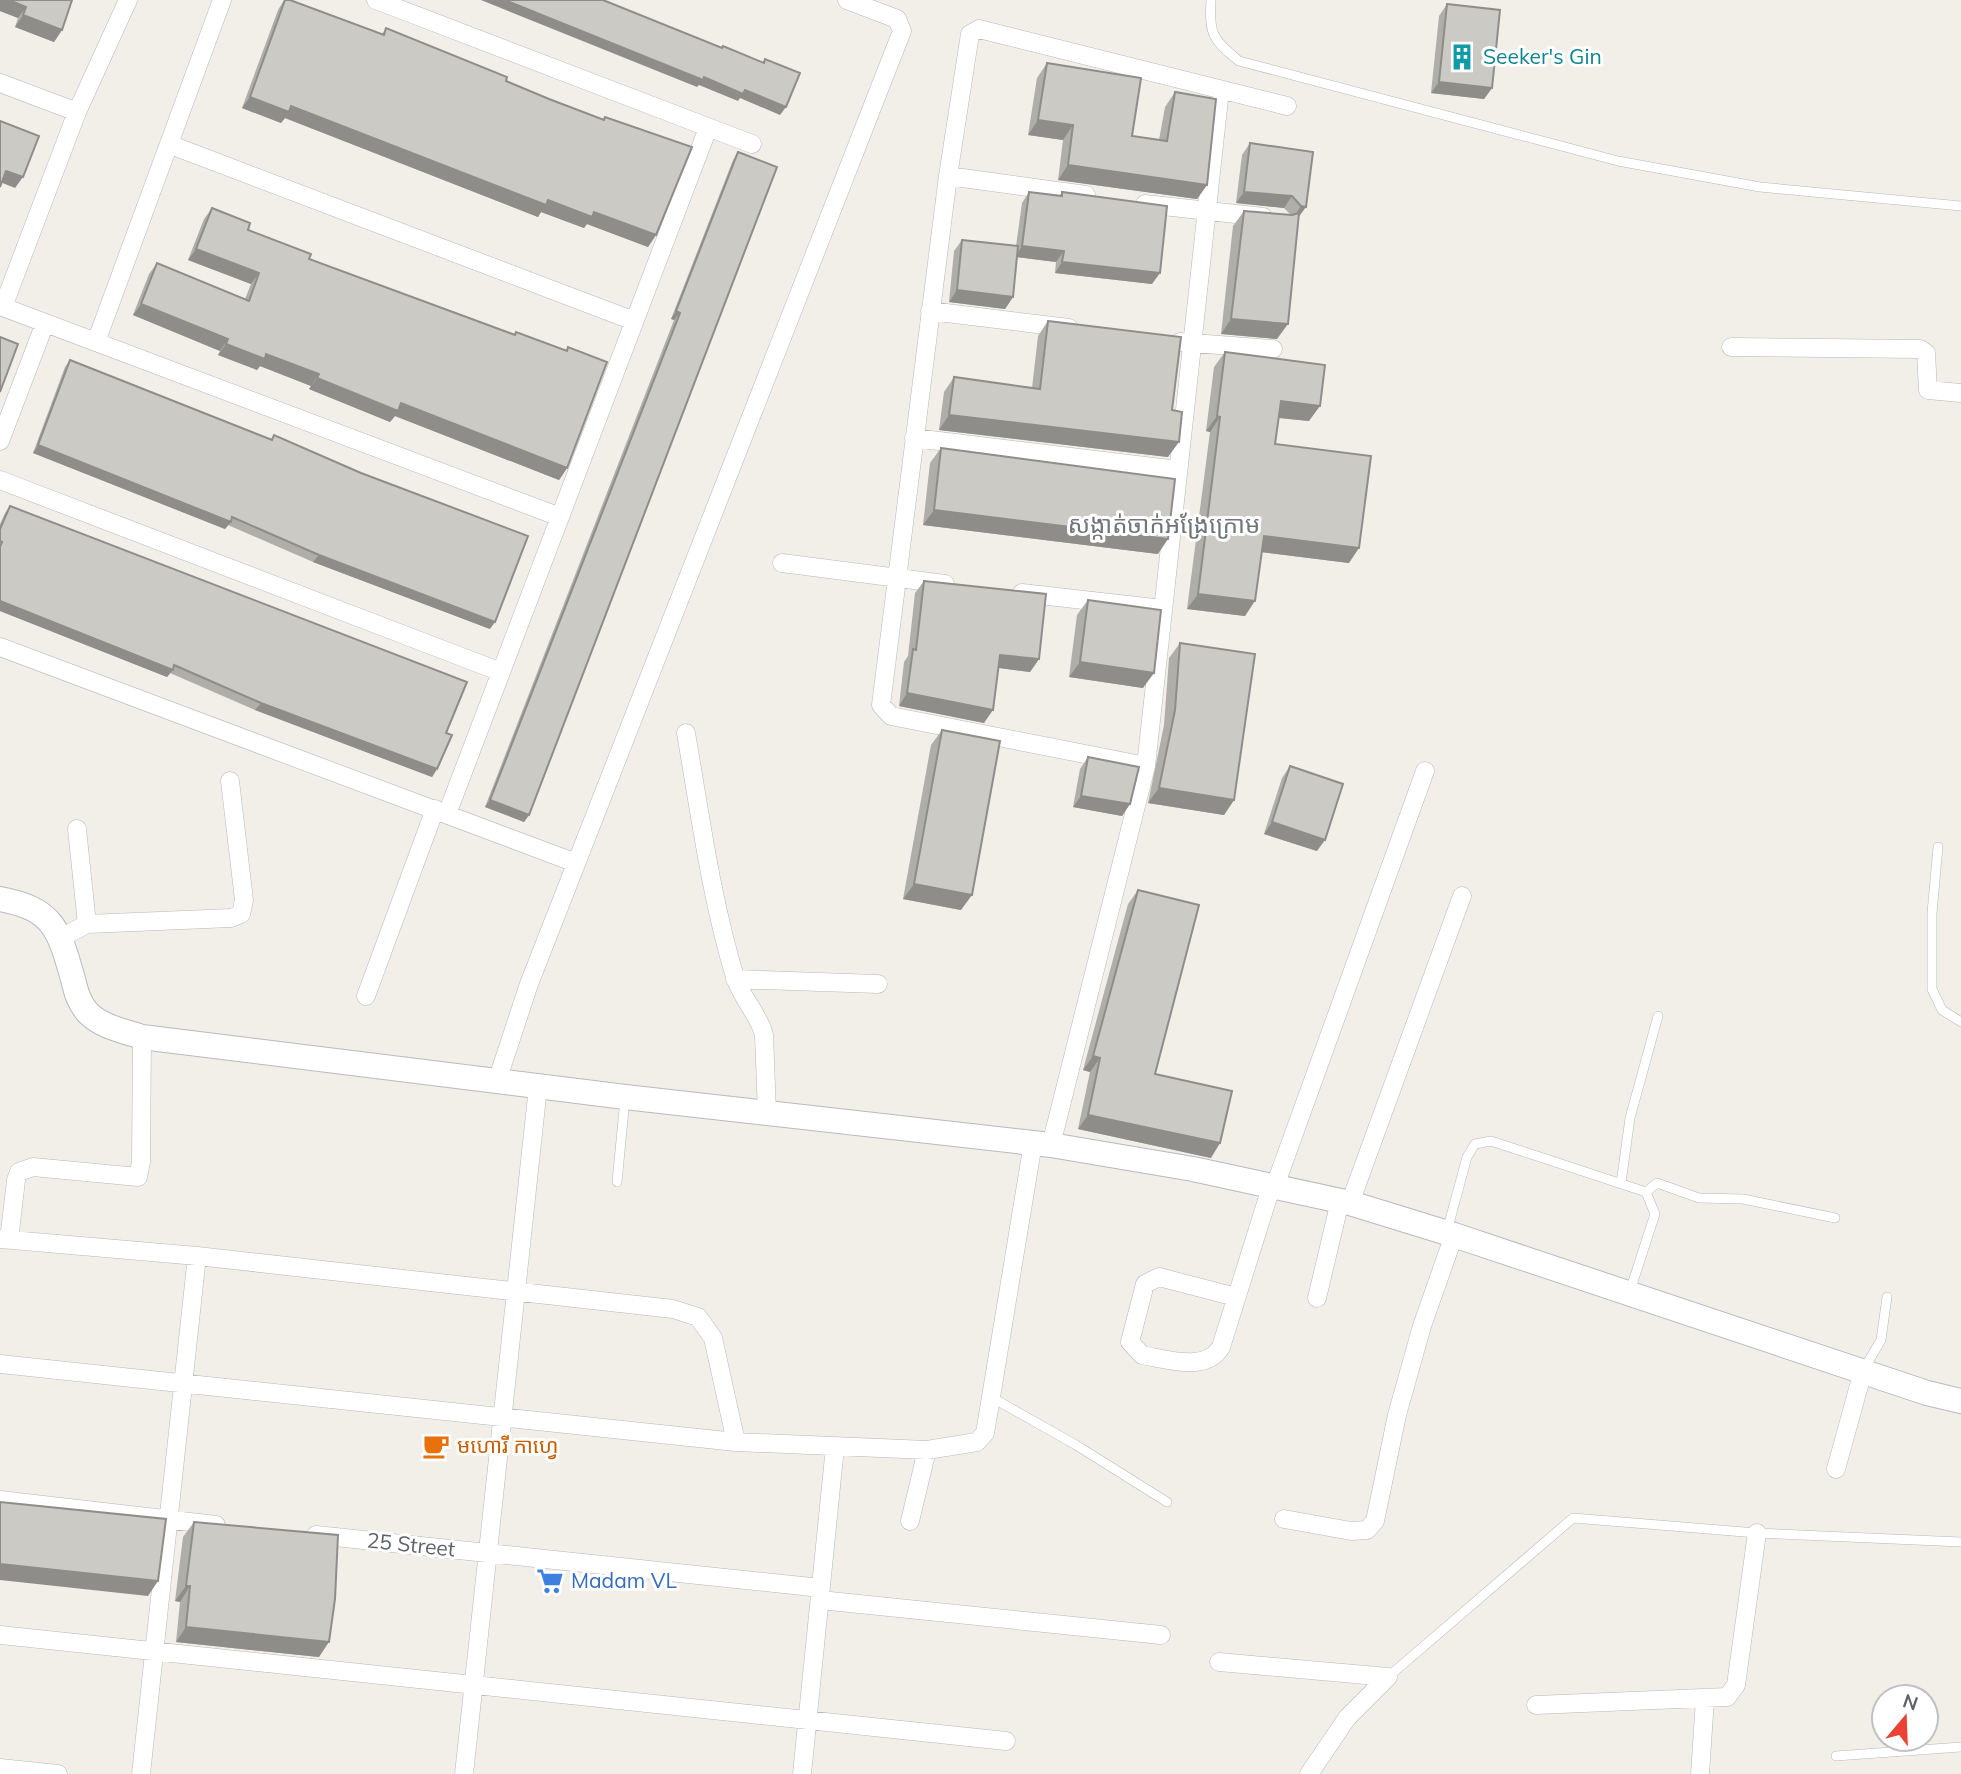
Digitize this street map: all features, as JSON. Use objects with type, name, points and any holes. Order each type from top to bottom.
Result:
[{"type":"street","points":[[128,0],[77,112],[1,306],[560,517]]},
{"type":"street","points":[[96,342],[171,145],[222,0]]},
{"type":"street","points":[[376,0],[752,144]]},
{"type":"street","points":[[497,1081],[511,1032],[576,863],[902,31],[897,19],[847,0]]},
{"type":"street","points":[[1146,766],[891,716],[883,712],[881,705],[930,311],[970,34],[979,29],[1287,106]]},
{"type":"street","points":[[0,83],[77,112]]},
{"type":"street","points":[[0,1364],[736,1442],[926,1450],[978,1442],[985,1433],[1042,1144],[1146,766],[1220,90]]},
{"type":"street","points":[[366,996],[501,672],[708,128]]},
{"type":"street","points":[[171,145],[634,321]]},
{"type":"street","points":[[948,176],[1097,197]]},
{"type":"street","points":[[1125,201],[1282,219]]},
{"type":"street","points":[[930,311],[1082,329]]},
{"type":"street","points":[[0,441],[45,323]]},
{"type":"street","points":[[1165,340],[1273,349]]},
{"type":"street","points":[[1731,347],[1920,349],[1926,353],[1928,390],[1961,393]]},
{"type":"street","points":[[914,438],[1178,470]]},
{"type":"street","points":[[0,480],[501,672]]},
{"type":"street","points":[[782,563],[963,586]]},
{"type":"street","points":[[1003,590],[1163,609]]},
{"type":"street","points":[[0,647],[576,863]]},
{"type":"street","points":[[686,733],[706,852],[736,979],[747,1003],[761,1023],[767,1113]]},
{"type":"street","points":[[1237,1297],[1159,1277],[1150,1279],[1145,1284],[1130,1342],[1142,1355],[1197,1363],[1217,1354],[1222,1347],[1268,1197],[1275,1186],[1425,771]]},
{"type":"street","points":[[61,938],[87,924],[231,918],[241,914],[244,900],[230,781]]},
{"type":"street","points":[[77,829],[87,924]]},
{"type":"street","points":[[1317,1298],[1345,1202],[1462,896]]},
{"type":"street","points":[[0,899],[25,904],[47,916],[61,938],[80,1003],[90,1015],[106,1025],[142,1037],[538,1087],[1042,1144],[1275,1186],[1345,1202],[1450,1233],[1863,1371],[1961,1401]]},
{"type":"street","points":[[736,979],[878,984]]},
{"type":"street","points":[[142,1037],[141,1162],[138,1177],[33,1167],[19,1172],[4,1239],[197,1255],[673,1308],[698,1317],[713,1338],[736,1442]]},
{"type":"street","points":[[464,1774],[538,1087]]},
{"type":"street","points":[[1284,1519],[1351,1531],[1367,1530],[1375,1521],[1400,1402],[1450,1233]]},
{"type":"street","points":[[141,1774],[181,1382],[197,1255]]},
{"type":"street","points":[[1836,1469],[1863,1371]]},
{"type":"street","points":[[802,1774],[835,1447]]},
{"type":"street","points":[[910,1521],[926,1450]]},
{"type":"street","points":[[0,1500],[236,1527]]},
{"type":"street","name":"25 Street","points":[[292,1533],[487,1553],[1161,1635]]},
{"type":"street","points":[[1536,1705],[1727,1697],[1736,1685],[1756,1533]]},
{"type":"street","points":[[0,1635],[1006,1741]]},
{"type":"street","points":[[1219,1662],[1388,1677]]},
{"type":"street","points":[[1309,1774],[1348,1718],[1388,1677]]},
{"type":"street","points":[[1700,1774],[1705,1699]]},
{"type":"street","points":[[0,1768],[58,1774]]},
{"type":"lane","points":[[1211,0],[1209,27],[1217,43],[1239,61],[1618,161],[1760,187],[1961,206]]},
{"type":"lane","points":[[1938,846],[1932,913],[1932,989],[1942,1010],[1961,1022]]},
{"type":"lane","points":[[1620,1183],[1630,1118],[1658,1016]]},
{"type":"lane","points":[[617,1182],[625,1097]]},
{"type":"lane","points":[[1450,1233],[1467,1157],[1475,1144],[1491,1141],[1646,1192],[1655,1214],[1630,1291]]},
{"type":"lane","points":[[1646,1192],[1657,1183],[1699,1198],[1743,1199],[1835,1218]]},
{"type":"lane","points":[[1863,1371],[1881,1340],[1887,1297]]},
{"type":"lane","points":[[991,1398],[1076,1444],[1167,1502]]},
{"type":"lane","points":[[1388,1677],[1573,1518],[1756,1533],[1961,1542]]},
{"type":"lane","points":[[1836,1756],[1961,1747]]},
{"type":"building","points":[[9,0],[72,0],[62,30],[23,15],[26,7]]},
{"type":"building","points":[[285,0],[384,35],[386,28],[507,77],[506,81],[549,99],[604,120],[605,117],[692,147],[656,235],[594,212],[592,217],[548,200],[546,205],[291,106],[289,112],[250,97]]},
{"type":"building","points":[[505,0],[603,0],[722,48],[723,46],[764,63],[765,59],[800,73],[786,107],[745,90],[743,94],[704,77],[703,80]]},
{"type":"building","name":"Seeker's Gin","points":[[1447,4],[1500,10],[1492,88],[1439,82]]},
{"type":"building","points":[[1047,63],[1141,78],[1132,136],[1167,141],[1175,92],[1216,99],[1207,185],[1068,165],[1073,125],[1038,120]]},
{"type":"building","points":[[0,121],[39,136],[23,177],[6,171],[0,187]]},
{"type":"building","points":[[1250,143],[1313,152],[1306,207],[1301,206],[1292,196],[1244,192]]},
{"type":"building","points":[[738,152],[777,167],[529,815],[490,800],[680,313],[676,311]]},
{"type":"building","points":[[1029,192],[1062,196],[1062,192],[1167,206],[1160,273],[1062,262],[1064,251],[1022,246]]},
{"type":"building","points":[[212,208],[250,223],[248,230],[311,254],[309,259],[515,335],[516,332],[567,351],[568,347],[607,362],[567,468],[401,403],[398,411],[317,378],[319,374],[266,354],[265,359],[226,344],[228,339],[141,304],[157,263],[249,301],[259,273],[196,249]]},
{"type":"building","points":[[1244,211],[1292,215],[1299,213],[1288,324],[1231,319]]},
{"type":"building","points":[[962,240],[1018,246],[1013,297],[957,290]]},
{"type":"building","points":[[1048,321],[1181,337],[1172,410],[1182,412],[1179,442],[949,415],[954,377],[1040,389]]},
{"type":"building","points":[[0,337],[18,344],[0,392]]},
{"type":"building","points":[[1225,352],[1325,365],[1320,406],[1281,401],[1275,444],[1371,456],[1359,548],[1264,536],[1255,601],[1198,594],[1220,417],[1217,416]]},
{"type":"building","points":[[70,360],[272,440],[274,435],[361,473],[528,536],[495,622],[319,555],[232,517],[231,522],[38,445]]},
{"type":"building","points":[[941,448],[1175,479],[1168,539],[934,510]]},
{"type":"building","points":[[10,506],[467,682],[446,733],[452,735],[437,769],[261,703],[174,665],[173,670],[0,601],[0,529]]},
{"type":"building","points":[[924,581],[1046,594],[1039,659],[1000,655],[993,710],[907,693],[913,649],[916,650]]},
{"type":"building","points":[[1088,600],[1161,610],[1154,673],[1080,662]]},
{"type":"building","points":[[1180,643],[1255,654],[1234,800],[1159,788],[1175,710]]},
{"type":"building","points":[[942,730],[1000,741],[972,895],[914,884]]},
{"type":"building","points":[[1088,757],[1139,767],[1130,804],[1081,796]]},
{"type":"building","points":[[1290,766],[1343,784],[1325,840],[1272,822]]},
{"type":"building","points":[[1138,890],[1199,905],[1155,1074],[1232,1091],[1220,1143],[1088,1115],[1100,1058],[1093,1056]]},
{"type":"building","points":[[0,1502],[166,1519],[158,1581],[0,1564]]},
{"type":"building","points":[[194,1522],[338,1535],[335,1599],[329,1642],[186,1627],[190,1586],[186,1586]]},
{"type":"place","name":"Seeker's Gin","points":[[1462,57]]},
{"type":"place","name":"មហោរី កាហ្វេ","points":[[436,1446]]},
{"type":"place","name":"Madam VL","points":[[550,1581]]},
{"type":"district","name":"សង្កាត់ចាក់អង្រែក្រោម","points":[[1164,525]]}]
